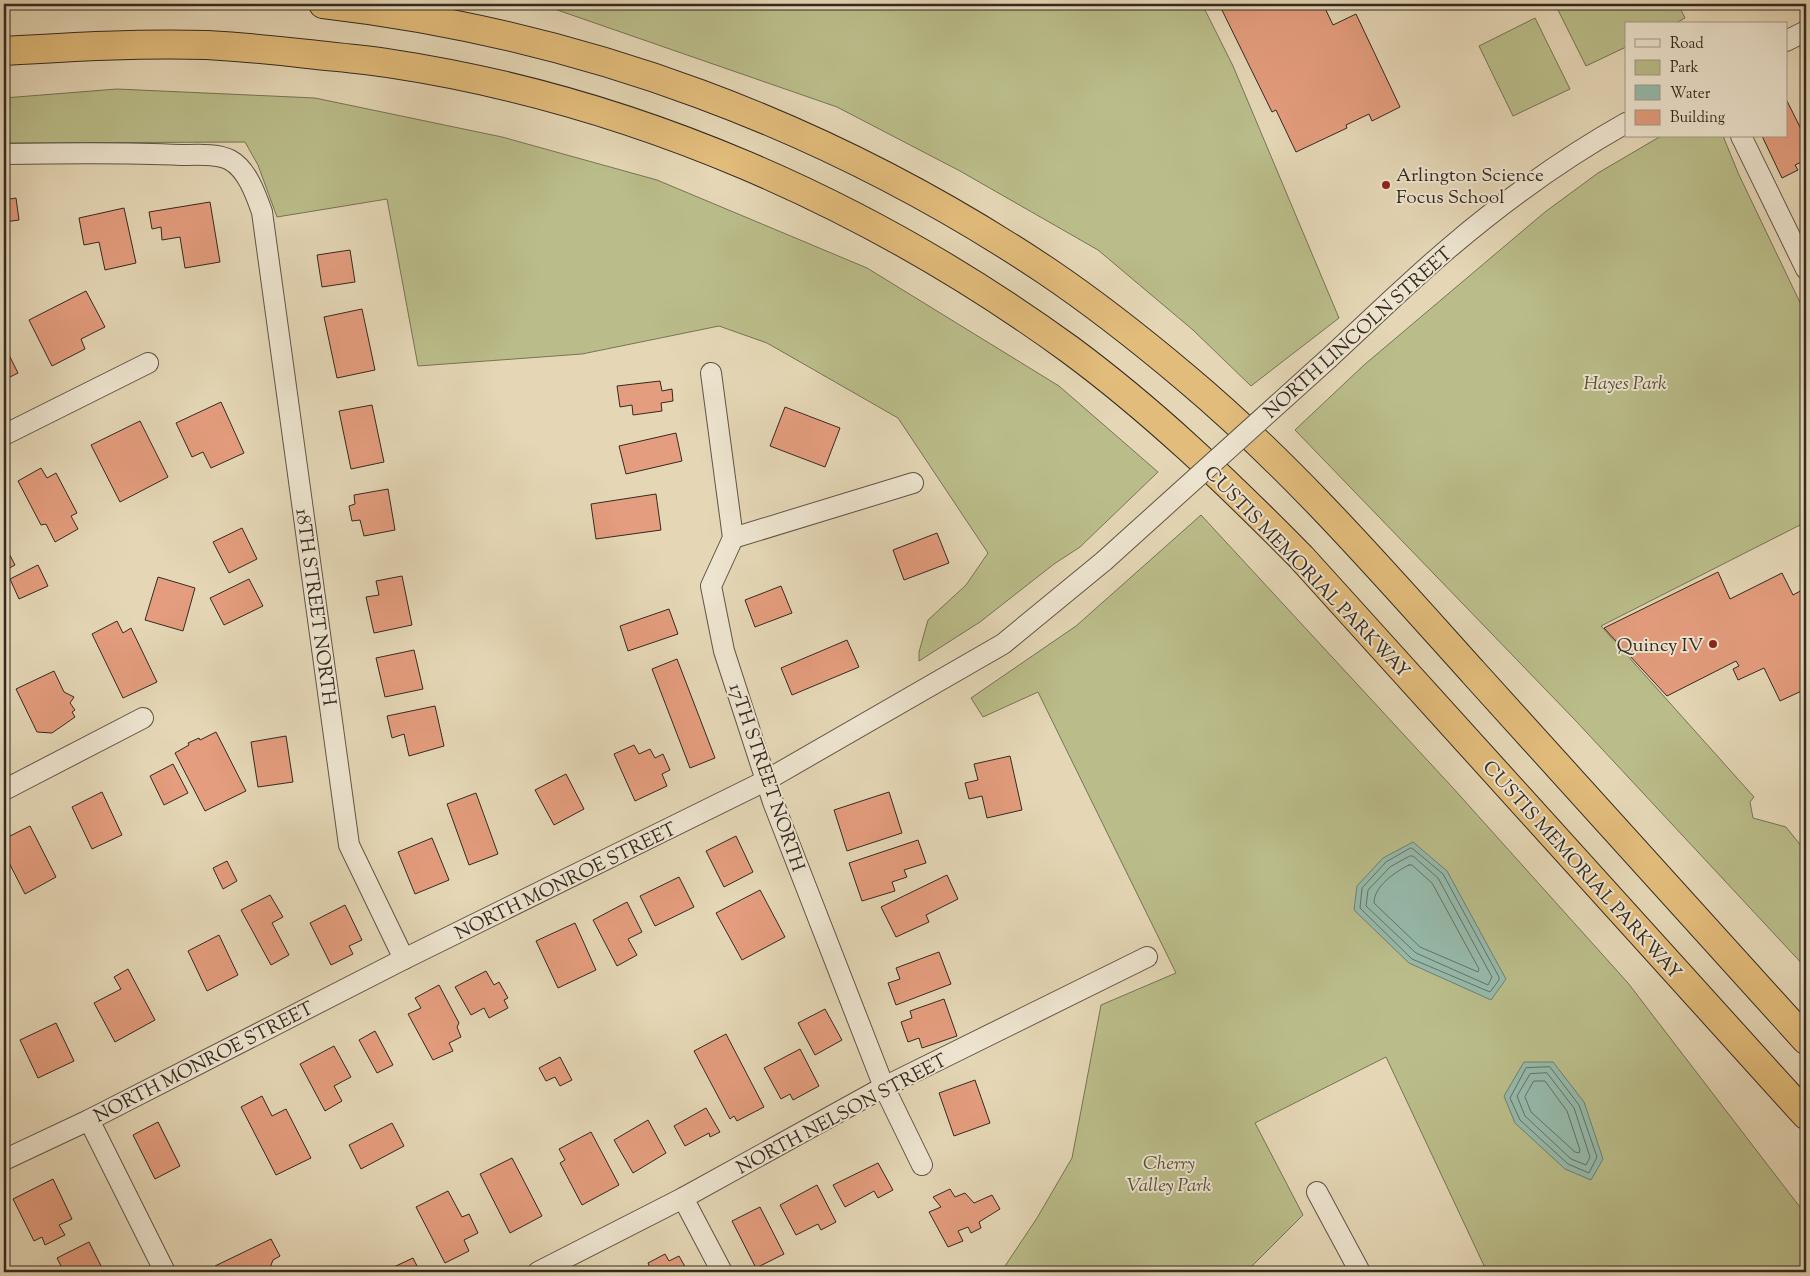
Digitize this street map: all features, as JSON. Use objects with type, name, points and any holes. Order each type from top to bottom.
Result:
[{"type":"highway","points":[[323,4],[396,14],[525,40],[616,64],[693,91],[776,123],[855,160],[971,223],[1046,271],[1090,302],[1187,379],[1220,407],[1298,484],[1382,571],[1806,1040]]},
{"type":"highway","name":"CUSTIS MEMORIAL PARKWAY","points":[[4,51],[123,44],[256,48],[388,63],[518,89],[646,126],[730,159],[849,212],[925,254],[999,301],[1092,367],[1174,435],[1238,494],[1307,565],[1806,1116]]},
{"type":"street","points":[[1788,40],[1806,31]]},
{"type":"street","name":"NORTH LINCOLN STREET","points":[[1104,561],[1449,248],[1552,170],[1601,137],[1625,125]]},
{"type":"street","points":[[1741,138],[1806,270]]},
{"type":"street","name":"18TH STREET NORTH","points":[[4,154],[120,152],[215,156],[230,160],[244,173],[255,191],[262,212],[349,845],[404,959]]},
{"type":"street","points":[[4,435],[148,364]]},
{"type":"street","points":[[711,373],[733,538],[913,483]]},
{"type":"street","name":"17TH STREET NORTH","points":[[733,538],[711,586],[724,651],[765,781],[884,1087],[922,1165]]},
{"type":"street","name":"NORTH MONROE STREET","points":[[4,1160],[89,1120],[404,959],[765,781],[1003,644],[1104,561]]},
{"type":"street","points":[[4,790],[143,718]]},
{"type":"street","name":"NORTH NELSON STREET","points":[[538,1272],[683,1198],[884,1087],[1147,956]]},
{"type":"street","points":[[89,1120],[165,1272]]},
{"type":"street","points":[[1317,1192],[1360,1272]]},
{"type":"street","points":[[683,1198],[722,1272]]},
{"type":"green space","points":[[540,4],[1202,4],[1233,66],[1339,318],[1251,386],[1193,330],[1098,250],[960,171],[837,107]]},
{"type":"green space","points":[[1555,4],[1678,4],[1685,18],[1678,22],[1625,22],[1625,47],[1586,66]]},
{"type":"green space","points":[[1535,18],[1570,89],[1513,116],[1479,46]]},
{"type":"green space","points":[[117,89],[315,98],[502,137],[657,180],[867,268],[1059,386],[1158,472],[1080,547],[1054,564],[980,622],[919,661],[919,652],[928,620],[966,585],[988,553],[898,418],[767,343],[719,326],[582,354],[418,366],[387,199],[277,217],[258,165],[245,142],[4,143],[4,98]]},
{"type":"green space","name":"Hayes Park","points":[[1658,138],[1724,138],[1739,175],[1806,315],[1806,522],[1601,626],[1754,797],[1750,802],[1753,818],[1786,827],[1806,852],[1806,968],[1575,720],[1295,430],[1364,365],[1545,212],[1598,173]]},
{"type":"green space","name":"Cherry Valley Park","points":[[1201,515],[1453,788],[1628,983],[1806,1215],[1806,1272],[1487,1272],[1386,1057],[1255,1123],[1303,1215],[1246,1272],[1001,1272],[1037,1218],[1072,1158],[1101,1005],[1176,973],[1038,692],[983,717],[971,698],[1076,626]]},
{"type":"water","points":[[1413,842],[1447,871],[1506,979],[1491,1000],[1409,963],[1354,910],[1357,886],[1383,858]]},
{"type":"water","points":[[1524,1062],[1553,1062],[1584,1102],[1603,1159],[1591,1180],[1565,1169],[1515,1123],[1504,1096]]},
{"type":"building","name":"Arlington Science Focus School","points":[[1219,4],[1323,4],[1333,25],[1356,14],[1400,107],[1372,121],[1369,114],[1346,125],[1347,128],[1296,152],[1276,110],[1272,112]]},
{"type":"building","points":[[1788,103],[1806,139],[1806,160],[1795,165],[1798,170],[1782,178],[1763,138],[1788,138]]},
{"type":"building","points":[[16,198],[19,220],[4,222],[4,200]]},
{"type":"building","points":[[210,202],[220,262],[185,268],[180,237],[162,240],[161,227],[152,229],[149,212]]},
{"type":"building","points":[[124,208],[136,263],[105,270],[99,242],[84,245],[79,218]]},
{"type":"building","points":[[350,250],[355,282],[322,287],[317,255]]},
{"type":"building","points":[[86,291],[105,327],[81,339],[85,349],[52,366],[29,320]]},
{"type":"building","points":[[362,309],[375,370],[337,378],[324,317]]},
{"type":"building","points":[[4,347],[18,373],[4,380]]},
{"type":"building","points":[[660,381],[662,391],[672,389],[673,401],[661,403],[662,411],[633,415],[632,405],[620,407],[617,386]]},
{"type":"building","points":[[221,402],[244,453],[211,468],[203,452],[192,457],[176,423]]},
{"type":"building","points":[[372,405],[384,462],[351,469],[339,411]]},
{"type":"building","points":[[785,407],[840,428],[825,467],[770,446]]},
{"type":"building","points":[[140,421],[168,477],[120,502],[91,445]]},
{"type":"building","points":[[676,433],[682,461],[626,474],[619,446]]},
{"type":"building","points":[[41,468],[47,478],[56,473],[77,513],[71,516],[78,529],[55,542],[46,524],[41,525],[18,481]]},
{"type":"building","points":[[388,489],[395,530],[364,536],[360,520],[352,521],[349,506],[355,504],[354,495]]},
{"type":"building","points":[[656,494],[661,530],[596,539],[591,504]]},
{"type":"building","points":[[242,528],[257,559],[229,573],[213,542]]},
{"type":"building","points":[[937,533],[949,563],[904,580],[893,550]]},
{"type":"building","points":[[4,544],[15,565],[4,571]]},
{"type":"building","points":[[38,565],[48,586],[19,599],[10,579]]},
{"type":"building","name":"Quincy IV","points":[[1718,572],[1730,599],[1782,573],[1793,595],[1804,589],[1806,592],[1806,689],[1780,701],[1764,668],[1738,680],[1733,669],[1739,666],[1736,661],[1667,696],[1604,628]]},
{"type":"building","points":[[402,576],[412,625],[374,633],[366,597],[379,595],[376,581]]},
{"type":"building","points":[[158,577],[195,588],[183,631],[145,620]]},
{"type":"building","points":[[249,579],[263,606],[224,625],[210,598]]},
{"type":"building","points":[[781,586],[792,613],[755,627],[745,600]]},
{"type":"building","points":[[669,609],[678,634],[628,651],[620,626]]},
{"type":"building","points":[[117,621],[123,633],[131,628],[157,682],[123,698],[92,634]]},
{"type":"building","points":[[847,640],[859,667],[792,695],[781,668]]},
{"type":"building","points":[[414,650],[423,689],[385,697],[376,658]]},
{"type":"building","points":[[677,659],[715,758],[690,768],[652,669]]},
{"type":"building","points":[[54,671],[64,692],[74,697],[70,703],[75,710],[72,712],[75,717],[52,733],[37,732],[16,689]]},
{"type":"building","points":[[435,706],[444,746],[409,756],[404,734],[392,738],[387,716]]},
{"type":"building","points":[[216,732],[246,791],[205,811],[175,753],[189,745],[188,743],[199,738],[200,740]]},
{"type":"building","points":[[286,736],[293,782],[258,787],[251,742]]},
{"type":"building","points":[[634,745],[639,754],[650,749],[655,758],[663,754],[670,770],[662,774],[667,786],[635,801],[614,754]]},
{"type":"building","points":[[1010,756],[1022,810],[987,818],[982,796],[969,799],[965,783],[978,780],[974,764]]},
{"type":"building","points":[[173,764],[188,793],[164,805],[150,776]]},
{"type":"building","points":[[566,774],[584,809],[554,825],[535,790]]},
{"type":"building","points":[[102,792],[122,835],[92,849],[72,807]]},
{"type":"building","points":[[889,792],[902,833],[847,851],[834,810]]},
{"type":"building","points":[[476,793],[498,854],[469,865],[447,804]]},
{"type":"building","points":[[30,826],[56,877],[25,894],[4,853],[4,839]]},
{"type":"building","points":[[736,836],[753,872],[724,887],[706,851]]},
{"type":"building","points":[[432,838],[449,880],[415,894],[398,852]]},
{"type":"building","points":[[918,840],[926,863],[904,870],[907,877],[892,882],[895,891],[862,901],[849,863]]},
{"type":"building","points":[[227,861],[237,881],[223,889],[213,868]]},
{"type":"building","points":[[947,875],[958,899],[926,915],[929,922],[896,937],[881,907]]},
{"type":"building","points":[[679,877],[694,907],[655,926],[640,896]]},
{"type":"building","points":[[760,890],[785,937],[742,960],[716,913]]},
{"type":"building","points":[[270,895],[283,917],[272,923],[289,955],[271,965],[241,910]]},
{"type":"building","points":[[627,902],[642,932],[628,939],[637,955],[617,966],[593,920]]},
{"type":"building","points":[[345,905],[362,940],[349,946],[353,954],[331,965],[310,923]]},
{"type":"building","points":[[575,923],[596,970],[558,988],[536,941]]},
{"type":"building","points":[[219,935],[238,975],[207,991],[188,951]]},
{"type":"building","points":[[939,952],[951,984],[896,1005],[888,983],[900,979],[896,968]]},
{"type":"building","points":[[128,969],[155,1020],[115,1042],[94,1003],[121,989],[114,977]]},
{"type":"building","points":[[486,971],[494,985],[499,982],[508,998],[504,1000],[508,1008],[489,1018],[484,1008],[471,1015],[455,987]]},
{"type":"building","points":[[439,985],[459,1023],[457,1027],[461,1037],[449,1043],[453,1051],[433,1060],[408,1014],[421,1008],[415,998]]},
{"type":"building","points":[[944,999],[957,1036],[922,1048],[919,1038],[908,1042],[901,1022],[912,1018],[910,1011]]},
{"type":"building","points":[[825,1009],[842,1040],[815,1055],[798,1023]]},
{"type":"building","points":[[56,1023],[74,1061],[38,1078],[20,1040]]},
{"type":"building","points":[[375,1031],[393,1065],[377,1073],[359,1040]]},
{"type":"building","points":[[726,1034],[764,1107],[737,1121],[734,1116],[730,1119],[694,1051]]},
{"type":"building","points":[[334,1046],[351,1077],[334,1086],[342,1101],[325,1111],[300,1064]]},
{"type":"building","points":[[800,1049],[819,1086],[793,1100],[790,1094],[781,1099],[764,1068]]},
{"type":"building","points":[[560,1057],[572,1080],[560,1086],[555,1077],[546,1081],[539,1068]]},
{"type":"building","points":[[975,1080],[990,1123],[954,1136],[939,1093]]},
{"type":"building","points":[[262,1096],[272,1116],[286,1109],[311,1158],[276,1175],[241,1107]]},
{"type":"building","points":[[706,1108],[720,1132],[710,1137],[709,1133],[685,1146],[674,1126]]},
{"type":"building","points":[[648,1120],[666,1153],[633,1173],[614,1140]]},
{"type":"building","points":[[158,1122],[180,1166],[155,1179],[133,1135]]},
{"type":"building","points":[[392,1123],[404,1146],[361,1169],[349,1145]]},
{"type":"building","points":[[591,1132],[619,1185],[582,1205],[560,1163],[565,1160],[559,1149]]},
{"type":"building","points":[[512,1158],[542,1216],[510,1233],[480,1174]]},
{"type":"building","points":[[878,1163],[893,1190],[878,1198],[874,1191],[845,1207],[833,1185]]},
{"type":"building","points":[[53,1179],[72,1219],[59,1225],[65,1235],[45,1245],[42,1237],[34,1241],[13,1199]]},
{"type":"building","points":[[817,1185],[836,1222],[821,1230],[818,1224],[796,1235],[780,1205]]},
{"type":"building","points":[[950,1189],[955,1197],[965,1193],[974,1203],[992,1195],[1000,1209],[979,1222],[981,1228],[971,1233],[968,1227],[958,1231],[963,1241],[948,1247],[929,1212],[941,1207],[933,1197]]},
{"type":"building","points":[[448,1191],[462,1217],[469,1214],[478,1233],[464,1240],[469,1251],[445,1263],[416,1207]]},
{"type":"building","points":[[760,1207],[784,1254],[756,1268],[732,1221]]},
{"type":"building","points":[[271,1239],[280,1256],[273,1260],[271,1265],[272,1272],[218,1272],[215,1266]]},
{"type":"building","points":[[89,1242],[104,1272],[64,1272],[57,1258]]},
{"type":"building","points":[[665,1254],[669,1261],[679,1256],[688,1272],[652,1272],[648,1263]]},
{"type":"building","points":[[413,1258],[420,1272],[383,1272]]},
{"type":"place","name":"Arlington Science Focus School","points":[[1386,185]]},
{"type":"place","name":"Quincy IV","points":[[1713,644]]}]
